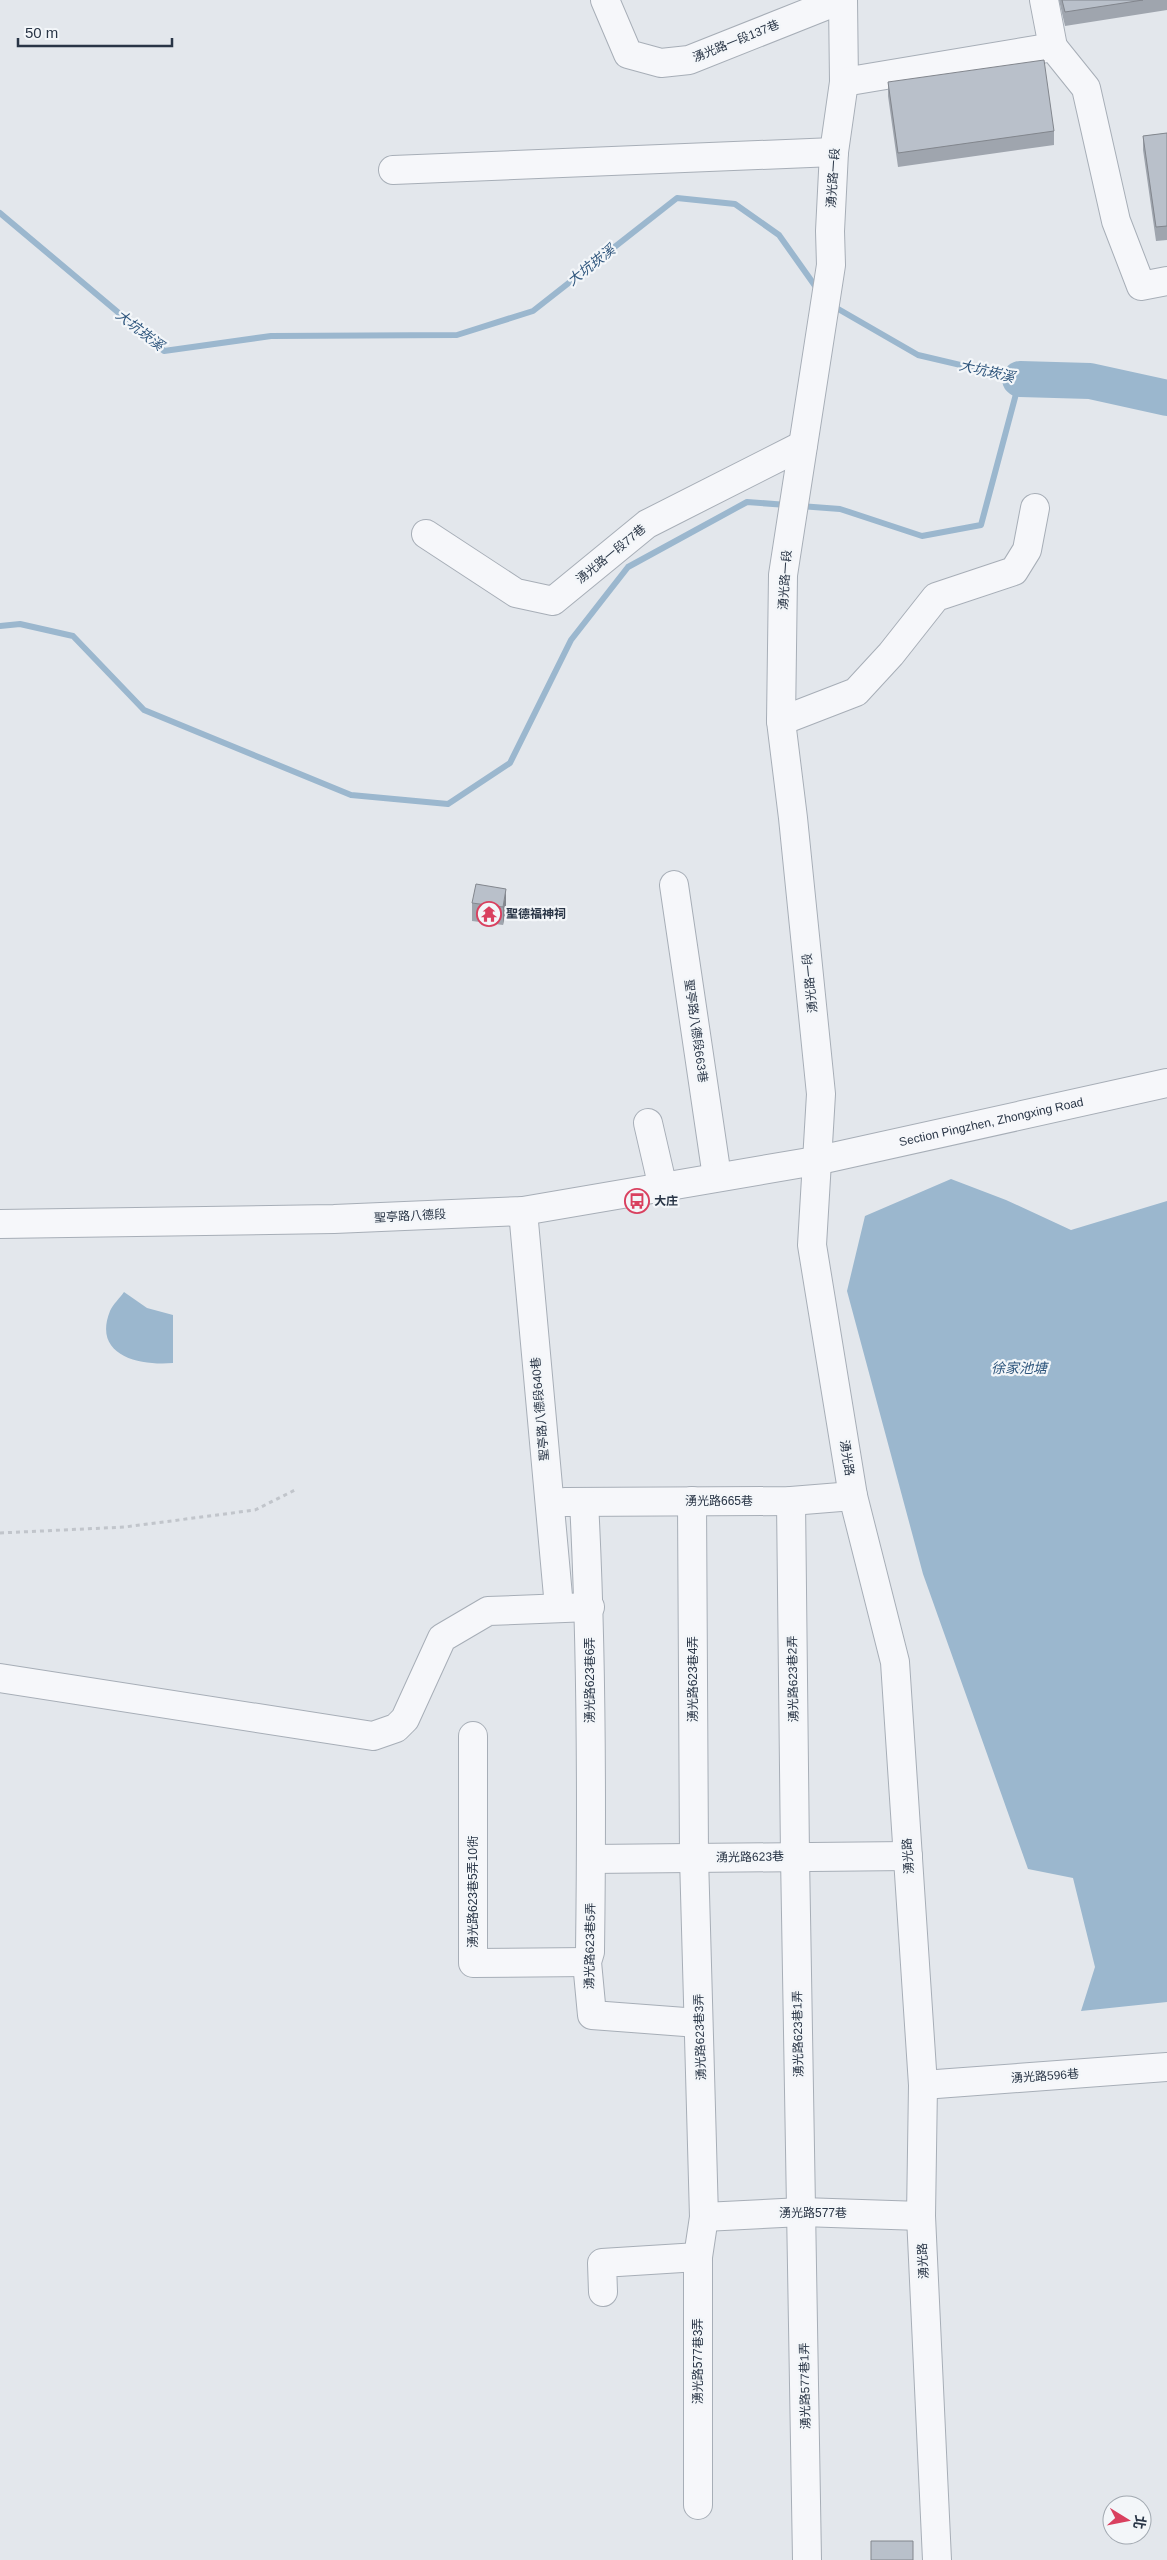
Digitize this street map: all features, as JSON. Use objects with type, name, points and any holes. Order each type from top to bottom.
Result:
[{"type":"street","name":"湧光路一段137巷","points":[[605,0],[628,54],[661,63],[689,60],[842,0]]},
{"type":"street","name":"湧光路一段","points":[[815,1161],[821,1094],[794,818],[781,721],[783,575],[831,265],[830,231],[834,152],[844,82],[842,0]]},
{"type":"street","points":[[1044,0],[1053,47],[1086,88],[1116,221],[1141,286],[1167,281]]},
{"type":"street","points":[[844,82],[1053,47]]},
{"type":"street","points":[[393,170],[834,152]]},
{"type":"street","name":"湧光路一段77巷","points":[[426,534],[516,593],[553,601],[647,524],[803,444]]},
{"type":"street","points":[[781,721],[856,692],[891,654],[936,597],[1014,570],[1027,550],[1035,508]]},
{"type":"street","name":"聖亭路八德段663巷","points":[[674,885],[717,1177]]},
{"type":"street","name":"Section Pingzhen, Zhongxing Road","points":[[815,1161],[1167,1083]]},
{"type":"street","points":[[648,1123],[663,1188]]},
{"type":"street","name":"聖亭路八德段","points":[[0,1224],[334,1219],[523,1211],[815,1161]]},
{"type":"street","name":"湧光路","points":[[815,1161],[812,1245],[853,1496],[895,1662],[923,2085],[921,2216],[937,2560]]},
{"type":"street","name":"聖亭路八德段640巷","points":[[523,1211],[560,1607]]},
{"type":"street","name":"湧光路665巷","points":[[549,1502],[791,1501],[853,1496]]},
{"type":"street","name":"湧光路623巷4弄","points":[[692,1501],[694,1857]]},
{"type":"street","name":"湧光路623巷2弄","points":[[791,1501],[795,1856]]},
{"type":"street","name":"湧光路623巷6弄","points":[[584,1502],[590,1607],[591,1859]]},
{"type":"street","points":[[0,1678],[373,1736],[396,1728],[405,1718],[442,1638],[488,1610],[590,1607]]},
{"type":"street","name":"湧光路623巷5弄10衖","points":[[473,1736],[473,1963],[587,1962]]},
{"type":"street","name":"湧光路623巷1弄","points":[[795,1856],[802,2212]]},
{"type":"street","name":"湧光路623巷","points":[[591,1859],[908,1856]]},
{"type":"street","name":"湧光路623巷3弄","points":[[694,1857],[698,2023],[703,2117],[704,2217]]},
{"type":"street","name":"湧光路623巷5弄","points":[[591,1859],[590,1952],[587,1962],[592,2016],[698,2023]]},
{"type":"street","name":"湧光路596巷","points":[[923,2085],[1167,2067]]},
{"type":"street","name":"湧光路577巷","points":[[704,2217],[802,2212],[921,2216]]},
{"type":"street","name":"湧光路577巷1弄","points":[[802,2212],[807,2560]]},
{"type":"street","name":"湧光路577巷3弄","points":[[698,2505],[698,2257],[704,2217]]},
{"type":"street","points":[[603,2292],[602,2263],[698,2257]]},
{"type":"path","points":[[0,1533],[126,1527],[255,1510],[297,1489]]},
{"type":"water","name":"徐家池塘","points":[[951,1179],[1006,1200],[1071,1230],[1167,1201],[1167,2002],[1081,2011],[1095,1967],[1073,1878],[1028,1869],[923,1574],[847,1291],[865,1216]]},
{"type":"water","points":[[124,1292],[147,1308],[173,1315],[173,1363],[134,1360],[122,1355],[113,1348],[108,1339],[106,1326],[111,1308]]},
{"type":"building","points":[[1062,0],[1143,0],[1065,12]]},
{"type":"building","points":[[1044,60],[1054,131],[898,153],[888,82]]},
{"type":"building","points":[[1167,133],[1167,226],[1156,227],[1143,136]]},
{"type":"building","points":[[476,884],[506,889],[503,907],[472,903]]},
{"type":"building","points":[[871,2541],[913,2541],[913,2560],[871,2560]]},
{"type":"waterway","name":"大坑崁溪","points":[[0,213],[164,351],[271,336],[457,335],[533,311],[677,198],[735,204],[779,235],[818,290]]},
{"type":"waterway","points":[[800,506],[840,509],[922,536],[981,525],[1020,379],[918,355],[833,306]]},
{"type":"waterway","name":"大坑崁溪","points":[[1020,379],[1090,381],[1167,398]]},
{"type":"waterway","points":[[0,626],[20,624],[73,636],[144,710],[351,795],[448,804],[510,763],[571,640],[628,567],[747,502],[787,505]]},
{"type":"place","name":"聖德福神祠","points":[[489,914]]},
{"type":"place","name":"大庄","points":[[637,1201]]}]
